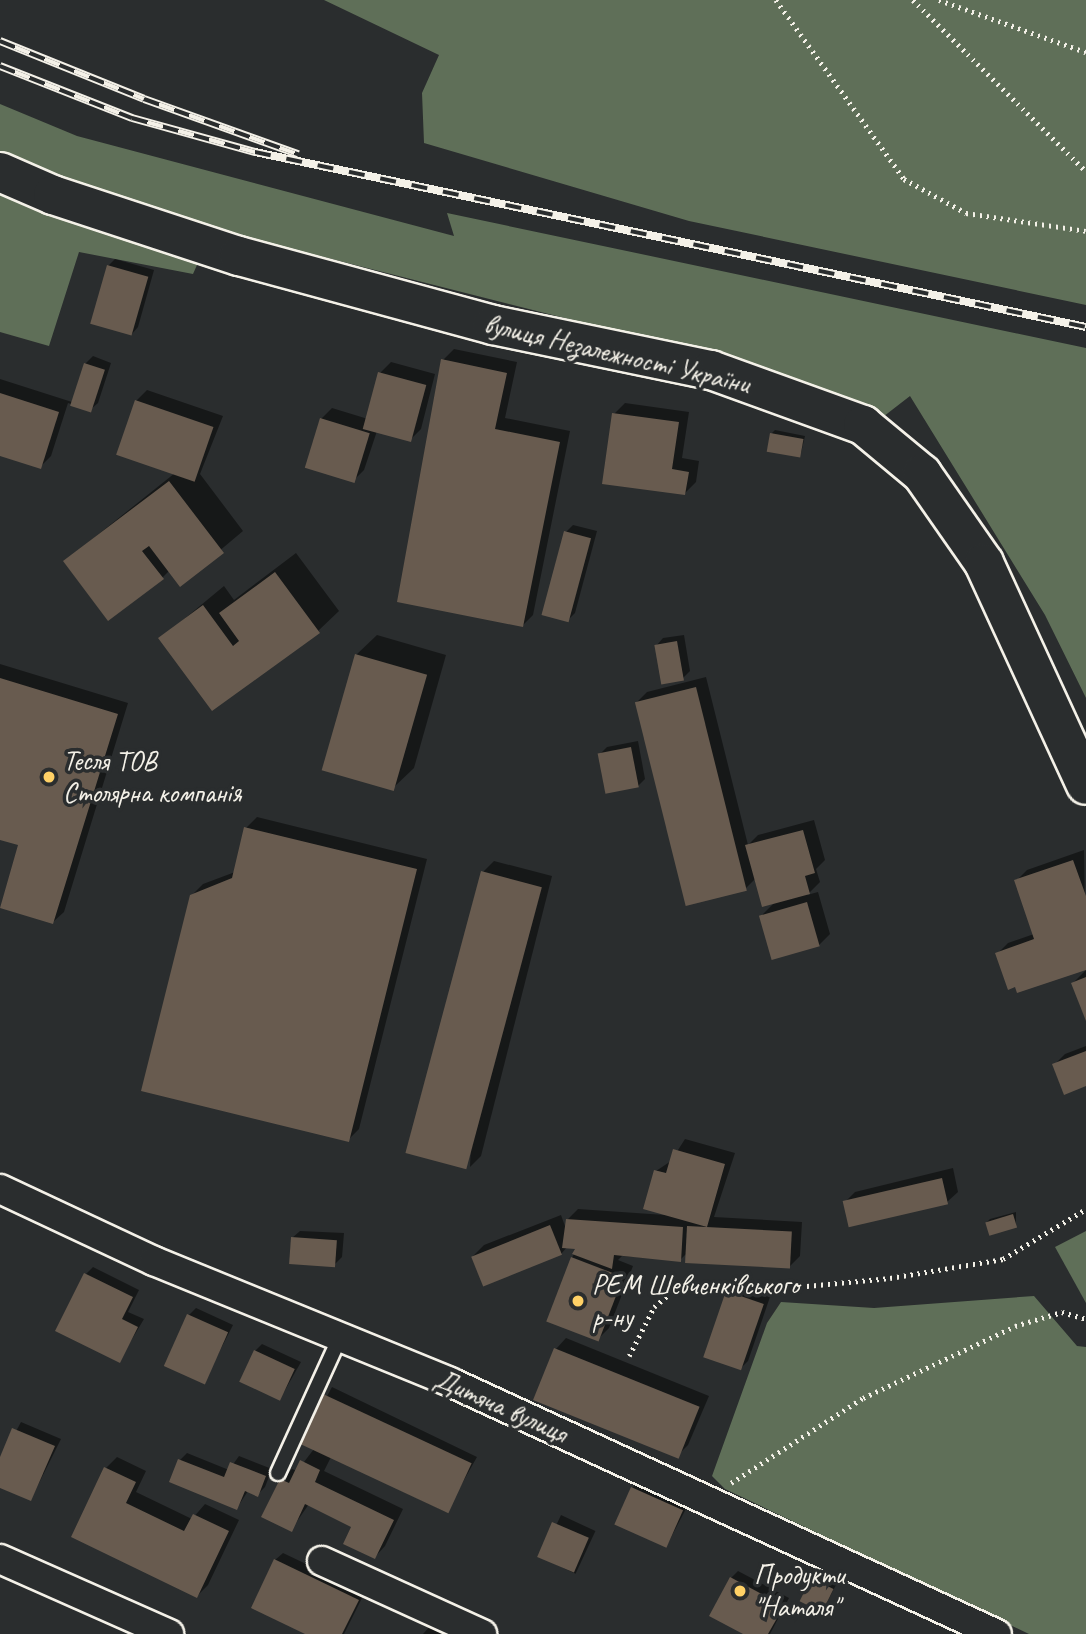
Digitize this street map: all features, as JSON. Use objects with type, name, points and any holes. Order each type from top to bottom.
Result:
[{"type":"main road","name":"вулиця Незалежності України","points":[[0,172],[53,195],[239,256],[493,325],[711,370],[863,425],[922,474],[984,563],[1086,785]]},
{"type":"street","name":"Дитяча вулиця","points":[[0,1189],[154,1261],[340,1337],[707,1498],[997,1634]]},
{"type":"street","points":[[0,1559],[169,1634]]},
{"type":"street","points":[[323,1561],[482,1634]]},
{"type":"lane","points":[[278,1473],[340,1337]]},
{"type":"path","points":[[776,0],[904,179],[966,213],[1086,231]]},
{"type":"path","points":[[913,0],[1086,171]]},
{"type":"path","points":[[939,0],[1086,52]]},
{"type":"path","points":[[629,1356],[654,1307],[680,1285],[765,1290],[890,1278],[1003,1259],[1086,1209]]},
{"type":"path","points":[[707,1498],[863,1398],[1015,1326],[1062,1312],[1086,1319]]},
{"type":"green space","points":[[324,0],[1086,0],[1086,305],[689,221],[424,143],[422,93],[439,55]]},
{"type":"green space","points":[[0,104],[77,136],[454,236],[447,213],[1086,348],[1086,698],[1045,615],[910,396],[879,420],[715,356],[213,229],[193,274],[79,252],[49,346],[0,332]]},
{"type":"green space","points":[[1086,1231],[1086,1303],[1055,1247]]},
{"type":"green space","points":[[1034,1296],[1077,1346],[1086,1347],[1086,1634],[1029,1634],[725,1489],[712,1476],[767,1323],[781,1302],[874,1308]]},
{"type":"building","points":[[107,265],[148,277],[132,335],[90,324]]},
{"type":"building","points":[[441,359],[507,373],[495,429],[560,442],[523,627],[397,602]]},
{"type":"building","points":[[84,363],[105,370],[91,413],[70,406]]},
{"type":"building","points":[[378,372],[426,385],[411,442],[363,429]]},
{"type":"building","points":[[0,393],[59,412],[41,469],[0,456]]},
{"type":"building","points":[[135,400],[213,427],[195,482],[116,455]]},
{"type":"building","points":[[612,413],[679,422],[672,469],[689,472],[685,495],[602,484]]},
{"type":"building","points":[[320,418],[370,433],[355,483],[305,468]]},
{"type":"building","points":[[770,433],[803,439],[800,458],[767,452]]},
{"type":"building","points":[[169,481],[224,553],[180,587],[149,546],[142,551],[164,579],[108,621],[63,561]]},
{"type":"building","points":[[564,531],[591,538],[569,622],[541,615]]},
{"type":"building","points":[[275,572],[320,633],[212,711],[158,638],[203,605],[233,646],[239,641],[219,613]]},
{"type":"building","points":[[677,641],[684,680],[661,684],[654,645]]},
{"type":"building","points":[[355,654],[427,675],[394,791],[322,770]]},
{"type":"building","name":"Тесля ТОВ Столярна компанія","points":[[0,678],[118,714],[53,924],[0,908],[18,845],[0,840]]},
{"type":"building","points":[[696,687],[747,891],[686,906],[635,702]]},
{"type":"building","points":[[631,747],[639,787],[605,794],[598,753]]},
{"type":"building","points":[[244,827],[417,869],[349,1142],[141,1091],[190,895],[232,878]]},
{"type":"building","points":[[803,830],[815,873],[805,876],[810,894],[762,907],[745,845]]},
{"type":"building","points":[[1073,860],[1086,896],[1086,970],[1017,993],[1015,987],[1008,990],[995,953],[1034,939],[1014,880]]},
{"type":"building","points":[[481,871],[542,887],[466,1169],[405,1153]]},
{"type":"building","points":[[807,902],[820,946],[772,960],[759,916]]},
{"type":"building","points":[[1086,977],[1086,1021],[1071,983]]},
{"type":"building","points":[[1086,1051],[1086,1086],[1064,1095],[1052,1064]]},
{"type":"building","points":[[673,1149],[725,1164],[707,1227],[643,1209],[654,1170],[666,1173]]},
{"type":"building","points":[[942,1178],[948,1204],[849,1227],[843,1201]]},
{"type":"building","points":[[1013,1214],[1017,1227],[989,1236],[985,1222]]},
{"type":"building","points":[[566,1219],[683,1227],[681,1262],[614,1255],[612,1269],[572,1254],[575,1249],[562,1248]]},
{"type":"building","points":[[550,1225],[562,1255],[483,1287],[471,1257]]},
{"type":"building","points":[[687,1226],[792,1231],[790,1268],[685,1263]]},
{"type":"building","points":[[291,1237],[337,1240],[335,1267],[289,1264]]},
{"type":"building","points":[[571,1257],[623,1277],[599,1341],[546,1321]]},
{"type":"building","points":[[84,1273],[133,1297],[122,1319],[138,1327],[120,1363],[55,1331]]},
{"type":"building","points":[[726,1291],[764,1304],[741,1370],[703,1357]]},
{"type":"building","points":[[187,1314],[228,1332],[205,1384],[164,1366]]},
{"type":"building","points":[[554,1348],[700,1407],[679,1459],[533,1400]]},
{"type":"building","points":[[254,1350],[295,1369],[280,1401],[239,1382]]},
{"type":"building","points":[[323,1394],[472,1463],[448,1513],[300,1444]]},
{"type":"building","points":[[12,1428],[55,1446],[31,1501],[0,1488],[0,1457]]},
{"type":"building","points":[[178,1459],[224,1477],[230,1462],[266,1476],[258,1497],[245,1491],[237,1510],[169,1482]]},
{"type":"building","points":[[300,1460],[320,1470],[315,1482],[394,1520],[375,1559],[343,1544],[351,1527],[305,1504],[292,1532],[261,1517],[280,1479],[289,1483]]},
{"type":"building","points":[[104,1467],[136,1482],[126,1503],[184,1531],[193,1514],[229,1531],[197,1598],[71,1537]]},
{"type":"building","points":[[631,1487],[683,1510],[666,1548],[614,1524]]},
{"type":"building","points":[[552,1522],[589,1538],[574,1573],[537,1557]]},
{"type":"building","points":[[274,1559],[359,1600],[342,1634],[305,1634],[251,1608]]},
{"type":"building","name":"Продукти \"Наталя\"","points":[[730,1577],[784,1606],[768,1634],[743,1634],[709,1616]]},
{"type":"building","points":[[811,1578],[833,1589],[822,1612],[800,1601]]},
{"type":"railway","points":[[0,41],[144,99],[298,154]]},
{"type":"railway","points":[[0,66],[132,118],[255,152],[1086,327]]},
{"type":"place","name":"Тесля ТОВ Столярна компанія","points":[[49,777]]},
{"type":"place","name":"РЕМ Шевченківського р-ну","points":[[578,1301]]},
{"type":"place","name":"Продукти \"Наталя\"","points":[[740,1591]]}]
